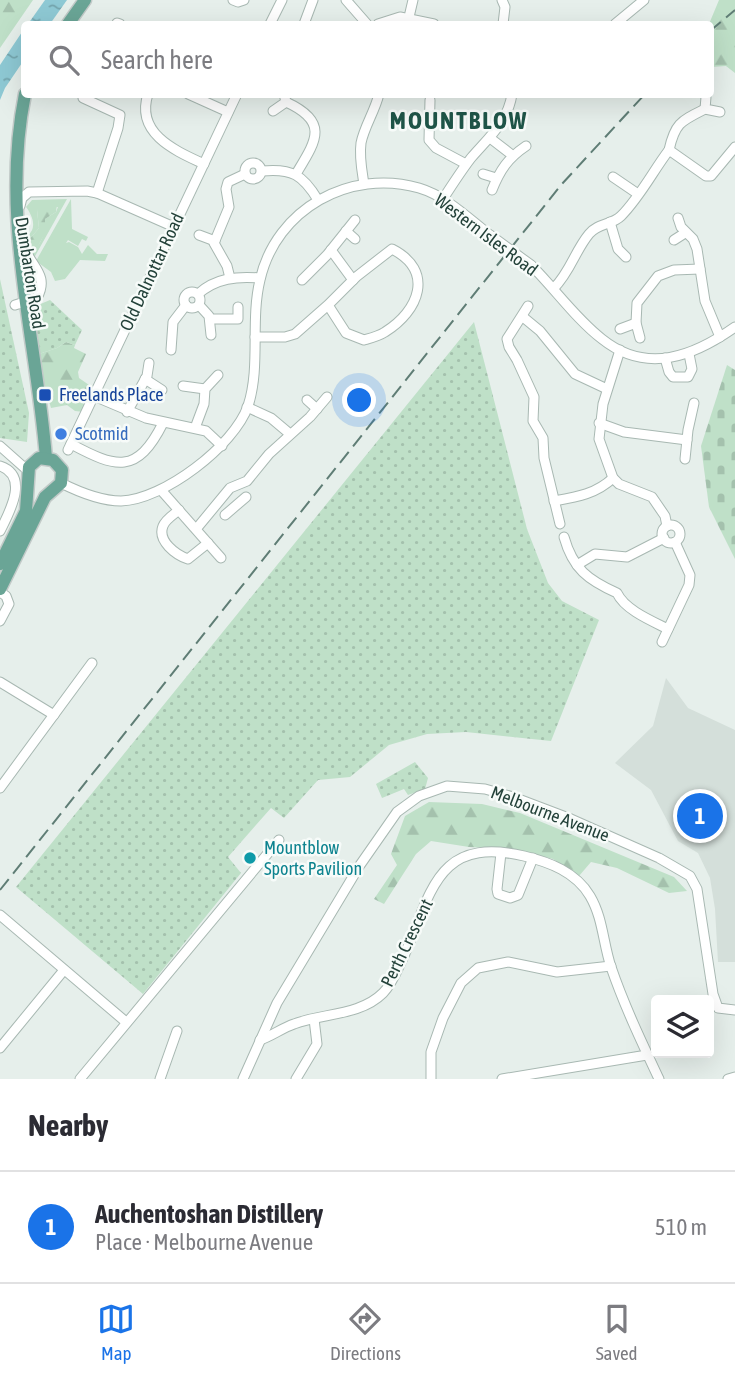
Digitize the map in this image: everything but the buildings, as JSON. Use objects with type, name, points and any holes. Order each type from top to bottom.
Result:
[{"type":"main road","points":[[70,21],[85,0]]},
{"type":"main road","points":[[3,177],[11,132],[24,98]]},
{"type":"main road","name":"Dumbarton Road","points":[[9,279],[40,411],[46,458],[53,460],[60,467],[61,483]]},
{"type":"main road","points":[[0,564],[26,511],[27,475],[36,460],[46,458]]},
{"type":"main road","points":[[27,475],[36,491],[50,492]]},
{"type":"main road","points":[[0,590],[45,497],[61,483]]},
{"type":"street","points":[[233,0],[244,0]]},
{"type":"street","points":[[272,21],[282,0]]},
{"type":"street","points":[[305,21],[313,0]]},
{"type":"street","points":[[346,0],[364,21]]},
{"type":"street","points":[[409,18],[413,0]]},
{"type":"street","points":[[502,0],[505,8],[503,21]]},
{"type":"street","points":[[618,21],[643,0]]},
{"type":"street","points":[[385,21],[409,18],[422,21]]},
{"type":"street","points":[[83,98],[120,115],[97,193]]},
{"type":"street","points":[[148,98],[147,115],[150,126],[162,142],[204,164]]},
{"type":"street","points":[[188,98],[228,112]]},
{"type":"street","name":"Old Dalnottar Road","points":[[163,423],[148,447],[130,461],[115,464],[70,447],[235,98]]},
{"type":"street","points":[[274,111],[285,98],[310,116],[314,123],[315,143],[296,174]]},
{"type":"street","points":[[363,184],[361,142],[378,98]]},
{"type":"street","points":[[443,199],[466,164],[491,138],[505,118],[511,98]]},
{"type":"street","points":[[705,109],[706,98]]},
{"type":"street","points":[[430,100],[429,140],[436,148],[466,164]]},
{"type":"street","points":[[554,288],[569,271],[590,233],[601,224],[622,215],[669,150],[674,131],[681,122],[705,109],[720,112]]},
{"type":"street","points":[[491,138],[512,155]]},
{"type":"street","points":[[492,190],[504,164],[526,146]]},
{"type":"street","points":[[669,150],[706,176],[711,176],[735,147]]},
{"type":"street","points":[[230,278],[228,266],[217,250],[215,241],[229,208],[226,188],[228,182],[246,174],[255,179],[262,171],[296,174],[308,183],[318,200]]},
{"type":"street","points":[[483,174],[496,178]]},
{"type":"street","points":[[613,177],[638,194]]},
{"type":"street","name":"Western Isles Road","points":[[61,483],[79,492],[104,499],[138,499],[161,490],[222,446],[247,407],[253,380],[256,299],[269,251],[290,221],[318,200],[363,184],[382,183],[421,189],[443,199],[531,265],[603,340],[620,350],[640,356],[665,358],[689,354],[735,327]]},
{"type":"street","points":[[15,305],[37,298],[43,281],[26,254],[22,241],[22,198],[29,192],[97,193],[174,227]]},
{"type":"street","points":[[678,218],[685,233],[693,239],[705,301],[720,337]]},
{"type":"street","points":[[302,280],[355,220]]},
{"type":"street","points":[[610,222],[618,249],[626,257]]},
{"type":"street","points":[[346,231],[355,239]]},
{"type":"street","points":[[674,240],[685,233]]},
{"type":"street","points":[[199,235],[215,241]]},
{"type":"street","points":[[256,337],[285,337],[295,334],[379,257],[392,249],[404,256],[415,270],[419,289],[410,307],[384,334],[364,340],[346,334],[328,305]]},
{"type":"street","points":[[331,250],[353,280]]},
{"type":"street","points":[[307,259],[316,266]]},
{"type":"street","points":[[640,338],[636,323],[637,303],[658,276],[674,270],[700,269]]},
{"type":"street","points":[[198,294],[215,282],[230,278],[260,278]]},
{"type":"street","points":[[187,294],[198,294],[198,305],[191,308],[186,305],[184,299],[187,294]]},
{"type":"street","points":[[172,350],[173,322],[186,305]]},
{"type":"street","points":[[198,305],[207,312],[211,335]]},
{"type":"street","points":[[528,306],[507,339],[534,397],[533,421],[543,438],[542,449],[560,524]]},
{"type":"street","points":[[210,319],[238,319],[238,307]]},
{"type":"street","points":[[523,317],[540,331],[575,374],[607,389]]},
{"type":"street","points":[[620,329],[636,323]]},
{"type":"street","points":[[620,350],[607,389],[599,423],[599,439],[613,478],[619,484],[652,498],[665,516],[667,526],[663,533],[664,538]]},
{"type":"street","points":[[665,358],[673,377],[688,377],[692,369],[689,354]]},
{"type":"street","points":[[127,412],[145,379],[149,363]]},
{"type":"street","points":[[195,428],[204,404],[205,388],[218,375]]},
{"type":"street","points":[[145,379],[162,390]]},
{"type":"street","points":[[183,386],[205,388]]},
{"type":"street","points":[[94,396],[127,412],[163,423],[206,431],[222,446]]},
{"type":"street","points":[[197,528],[224,494],[230,488],[247,481],[257,467],[327,397]]},
{"type":"street","points":[[307,400],[317,409]]},
{"type":"street","points":[[685,459],[694,403]]},
{"type":"street","points":[[247,407],[271,418],[290,434]]},
{"type":"street","points":[[599,423],[624,432],[687,440]]},
{"type":"street","points":[[0,446],[27,475]]},
{"type":"street","points":[[0,466],[13,475],[16,485],[12,505],[0,531]]},
{"type":"street","points":[[554,501],[586,495],[613,478]]},
{"type":"street","points":[[161,490],[221,558]]},
{"type":"street","points":[[224,494],[236,506]]},
{"type":"street","points":[[225,515],[246,496]]},
{"type":"street","points":[[178,510],[163,523],[162,533],[166,543],[179,556],[188,559],[208,543]]},
{"type":"street","points":[[667,526],[675,526],[679,530],[679,538],[675,542]]},
{"type":"street","points":[[564,537],[570,554],[589,580],[617,593],[620,600],[641,617],[668,629]]},
{"type":"street","points":[[664,538],[675,542]]},
{"type":"street","points":[[577,565],[595,554],[627,557],[664,538]]},
{"type":"street","points":[[662,642],[689,585],[690,575],[675,542]]},
{"type":"street","points":[[0,590],[9,604],[0,621]]},
{"type":"street","points":[[0,788],[92,663]]},
{"type":"street","points":[[0,682],[54,715]]},
{"type":"street","name":"Melbourne Avenue","points":[[243,1079],[277,1003],[360,865],[397,813],[419,796],[447,786],[485,789],[513,797],[659,858],[690,876],[697,889],[713,994],[718,1007],[735,1010]]},
{"type":"street","points":[[80,1079],[279,839]]},
{"type":"street","name":"Perth Crescent","points":[[260,1040],[296,1023],[354,1009],[382,993],[394,977],[445,868],[453,860],[472,852],[501,853],[533,858],[566,871],[590,895],[599,918],[611,966],[659,1079]]},
{"type":"street","points":[[501,853],[497,889],[498,894],[510,898],[518,895],[533,858]]},
{"type":"street","points":[[0,915],[126,1022]]},
{"type":"street","points":[[432,1079],[432,1052],[443,1018],[461,983],[478,968],[508,962],[557,972],[611,966]]},
{"type":"street","points":[[0,1048],[64,970]]},
{"type":"street","points":[[296,1079],[317,1044],[314,1019]]},
{"type":"street","points":[[160,1079],[177,1031]]},
{"type":"street","points":[[502,1079],[647,1055]]},
{"type":"street","points":[[728,1079],[735,1077]]},
{"type":"shaded area","points":[[666,678],[688,708],[735,730],[735,962],[718,962],[710,878],[698,853],[678,841],[651,790],[615,763],[653,726]]},
{"type":"green space","points":[[0,0],[33,0],[0,48]]},
{"type":"green space","points":[[719,0],[735,0],[735,73],[726,66],[714,67],[714,21],[710,21]]},
{"type":"green space","points":[[67,199],[34,258],[31,253],[42,238],[45,219],[56,212],[58,207],[37,210],[39,228],[28,241],[27,236],[33,222],[26,207],[32,200]]},
{"type":"green space","points":[[71,199],[72,229],[88,237],[86,241],[82,239],[78,246],[68,240],[66,243],[78,247],[82,254],[88,245],[97,254],[108,254],[105,261],[80,260],[65,279],[55,281],[51,272],[36,261]]},
{"type":"green space","points":[[41,204],[57,204],[56,212],[45,219],[45,233],[35,252],[31,253],[28,241],[39,228],[37,210]]},
{"type":"green space","points":[[0,279],[29,413],[27,442],[0,438]]},
{"type":"green space","points":[[50,300],[82,330],[75,345],[66,342],[36,355],[31,308]]},
{"type":"green space","points":[[474,322],[527,529],[548,583],[562,601],[599,620],[551,741],[466,732],[427,734],[389,745],[350,777],[318,780],[284,818],[271,808],[228,857],[241,873],[143,994],[16,887]]},
{"type":"green space","points":[[66,342],[86,354],[78,372],[79,378],[92,387],[84,412],[75,411],[67,405],[51,408],[36,355]]},
{"type":"green space","points":[[727,365],[735,370],[735,559],[709,507],[701,446]]},
{"type":"green space","points":[[415,762],[428,778],[425,789],[408,795],[404,789],[382,798],[376,784]]},
{"type":"green space","points":[[429,802],[482,804],[520,813],[674,877],[687,891],[669,893],[617,868],[591,862],[579,876],[553,859],[514,849],[469,847],[431,841],[416,854],[384,904],[374,899],[397,865],[391,854],[405,816]]},
{"type":"water","points":[[45,0],[67,0],[52,21],[30,21]]},
{"type":"water","points":[[21,34],[21,64],[0,100],[0,65]]},
{"type":"railway","points":[[714,28],[735,10]]},
{"type":"railway","points":[[0,890],[561,185],[641,98]]},
{"type":"place","name":"Freelands Place","points":[[45,395]]},
{"type":"place","name":"Scotmid","points":[[61,434]]},
{"type":"place","name":"Auchentoshan Distillery","points":[[700,816]]},
{"type":"place","name":"Mountblow Sports Pavilion","points":[[250,858]]},
{"type":"district","name":"MOUNTBLOW","points":[[459,121]]}]
